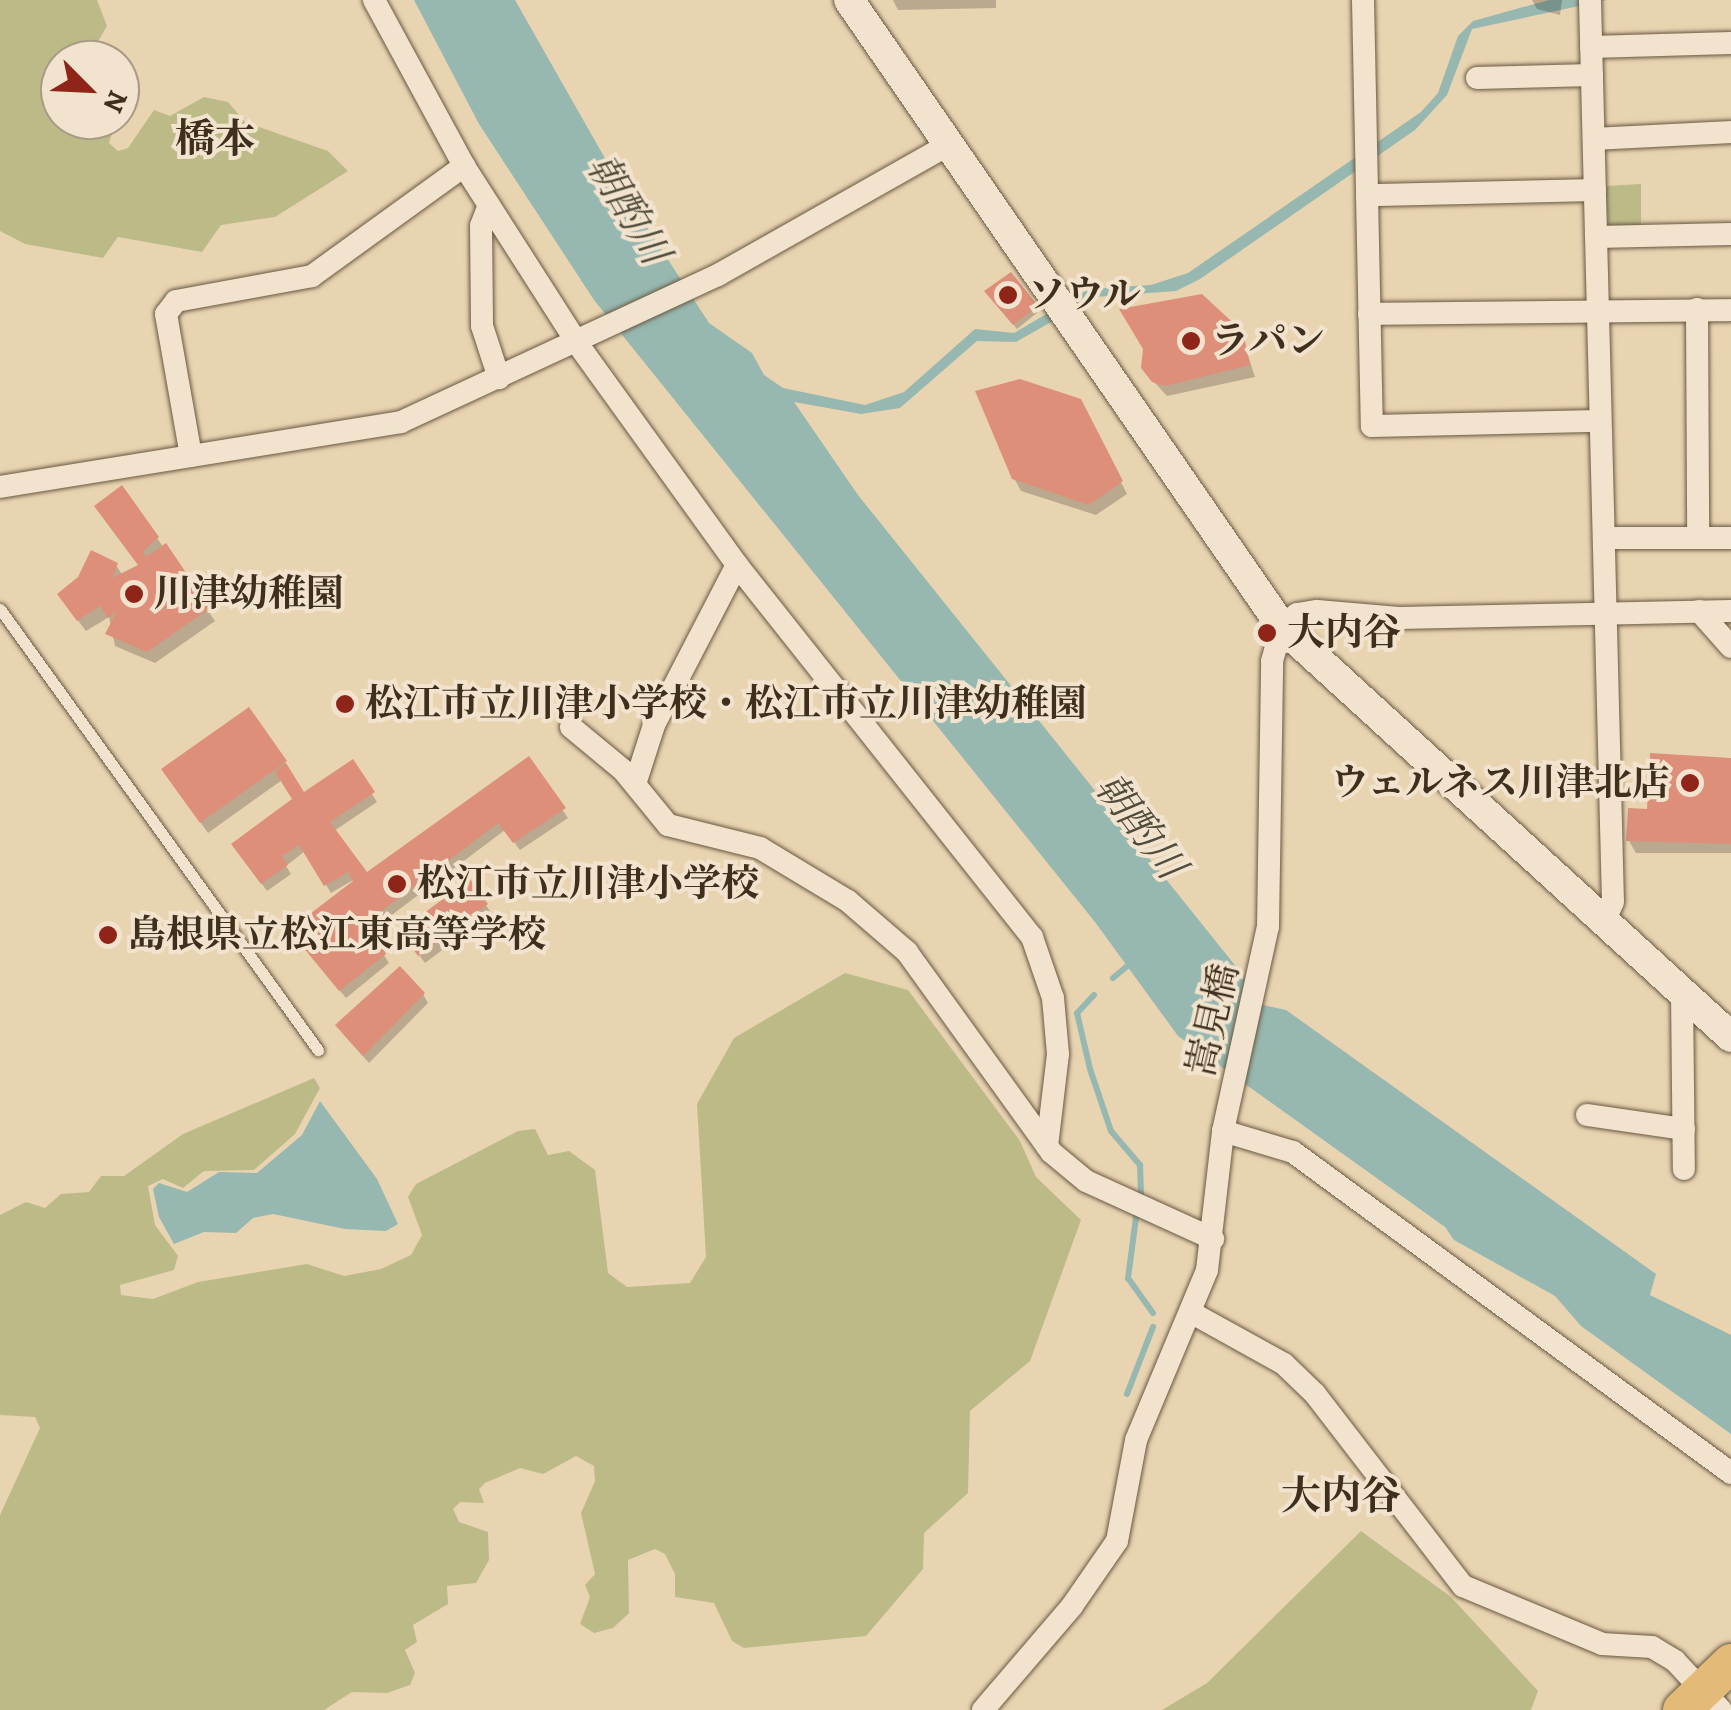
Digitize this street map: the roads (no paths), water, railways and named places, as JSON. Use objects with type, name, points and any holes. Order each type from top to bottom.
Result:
[{"type":"main road","points":[[1702,1703],[1731,1662]]},
{"type":"street","points":[[374,0],[489,205],[737,565],[1032,937],[1053,998],[1058,1054],[1046,1146]]},
{"type":"street","points":[[849,0],[1282,627],[1731,1038]]},
{"type":"street","points":[[1363,0],[1372,426],[1598,422]]},
{"type":"street","points":[[1590,3],[1598,422],[1614,902],[1604,921]]},
{"type":"street","points":[[1591,47],[1731,43]]},
{"type":"street","points":[[1478,78],[1592,75]]},
{"type":"street","points":[[1594,138],[1731,132]]},
{"type":"street","points":[[0,487],[400,422],[718,276],[948,145]]},
{"type":"street","points":[[191,456],[166,314],[176,301],[312,276],[464,166]]},
{"type":"street","points":[[1366,195],[1595,190]]},
{"type":"street","points":[[489,205],[481,226],[482,326],[499,378]]},
{"type":"street","points":[[1596,237],[1731,234]]},
{"type":"street","points":[[1369,314],[1597,307],[1731,310]]},
{"type":"street","points":[[1697,309],[1698,538]]},
{"type":"street","points":[[1604,538],[1731,538]]},
{"type":"street","points":[[635,784],[654,724],[737,565]]},
{"type":"street","points":[[1282,627],[1297,614],[1317,612],[1398,618],[1607,610],[1731,611]]},
{"type":"street","points":[[1699,611],[1731,648]]},
{"type":"street","name":"嵩見橋","points":[[983,1710],[1072,1606],[1117,1540],[1136,1440],[1192,1312],[1213,1238],[1226,1120],[1265,947],[1272,661],[1282,627]]},
{"type":"street","points":[[570,727],[635,784],[668,824],[760,848],[848,901],[907,952],[1046,1146],[1086,1181],[1213,1238]]},
{"type":"street","points":[[1682,992],[1684,1169]]},
{"type":"street","points":[[1587,1115],[1684,1130]]},
{"type":"street","points":[[1226,1120],[1293,1152],[1731,1473]]},
{"type":"street","points":[[1192,1312],[1284,1364],[1315,1394],[1462,1586],[1602,1644],[1652,1648],[1702,1703]]},
{"type":"lane","points":[[0,609],[318,1050]]},
{"type":"water","name":"朝酌川","points":[[414,0],[515,0],[623,190],[709,323],[752,353],[764,375],[783,388],[865,405],[904,392],[975,329],[1014,333],[1089,289],[1151,285],[1188,273],[1421,112],[1438,93],[1458,36],[1473,21],[1549,0],[1607,0],[1472,29],[1447,95],[1415,130],[1200,279],[1176,291],[1095,297],[1016,342],[977,341],[900,408],[861,414],[794,402],[858,495],[1246,979],[1240,1000],[1286,1010],[1656,1274],[1650,1295],[1731,1335],[1731,1434],[1581,1326],[1555,1296],[1454,1240],[1445,1227],[1178,1036],[1095,922],[594,300],[479,124]]},
{"type":"water","points":[[320,1101],[377,1179],[398,1224],[386,1231],[345,1229],[273,1214],[253,1218],[236,1233],[204,1232],[174,1244],[159,1217],[153,1189],[159,1183],[187,1192],[219,1172],[257,1173],[302,1135]]},
{"type":"waterway","points":[[1113,978],[1131,963]]},
{"type":"waterway","points":[[1094,995],[1077,1013],[1090,1069],[1111,1131],[1140,1165],[1141,1195]]},
{"type":"waterway","points":[[1137,1210],[1128,1278],[1153,1313]]},
{"type":"waterway","points":[[1127,1394],[1153,1327]]},
{"type":"place","name":"ソウル","points":[[1008,295]]},
{"type":"place","name":"ラパン","points":[[1191,341]]},
{"type":"place","name":"川津幼稚園","points":[[134,594]]},
{"type":"place","name":"大内谷","points":[[1267,633]]},
{"type":"place","name":"松江市立川津小学校・松江市立川津幼稚園","points":[[345,704]]},
{"type":"place","name":"ウェルネス川津北店","points":[[1690,783]]},
{"type":"place","name":"松江市立川津小学校","points":[[397,884]]},
{"type":"place","name":"島根県立松江東高等学校","points":[[108,935]]},
{"type":"district","name":"橋本","points":[[215,139]]},
{"type":"district","name":"大内谷","points":[[1341,1496]]}]
